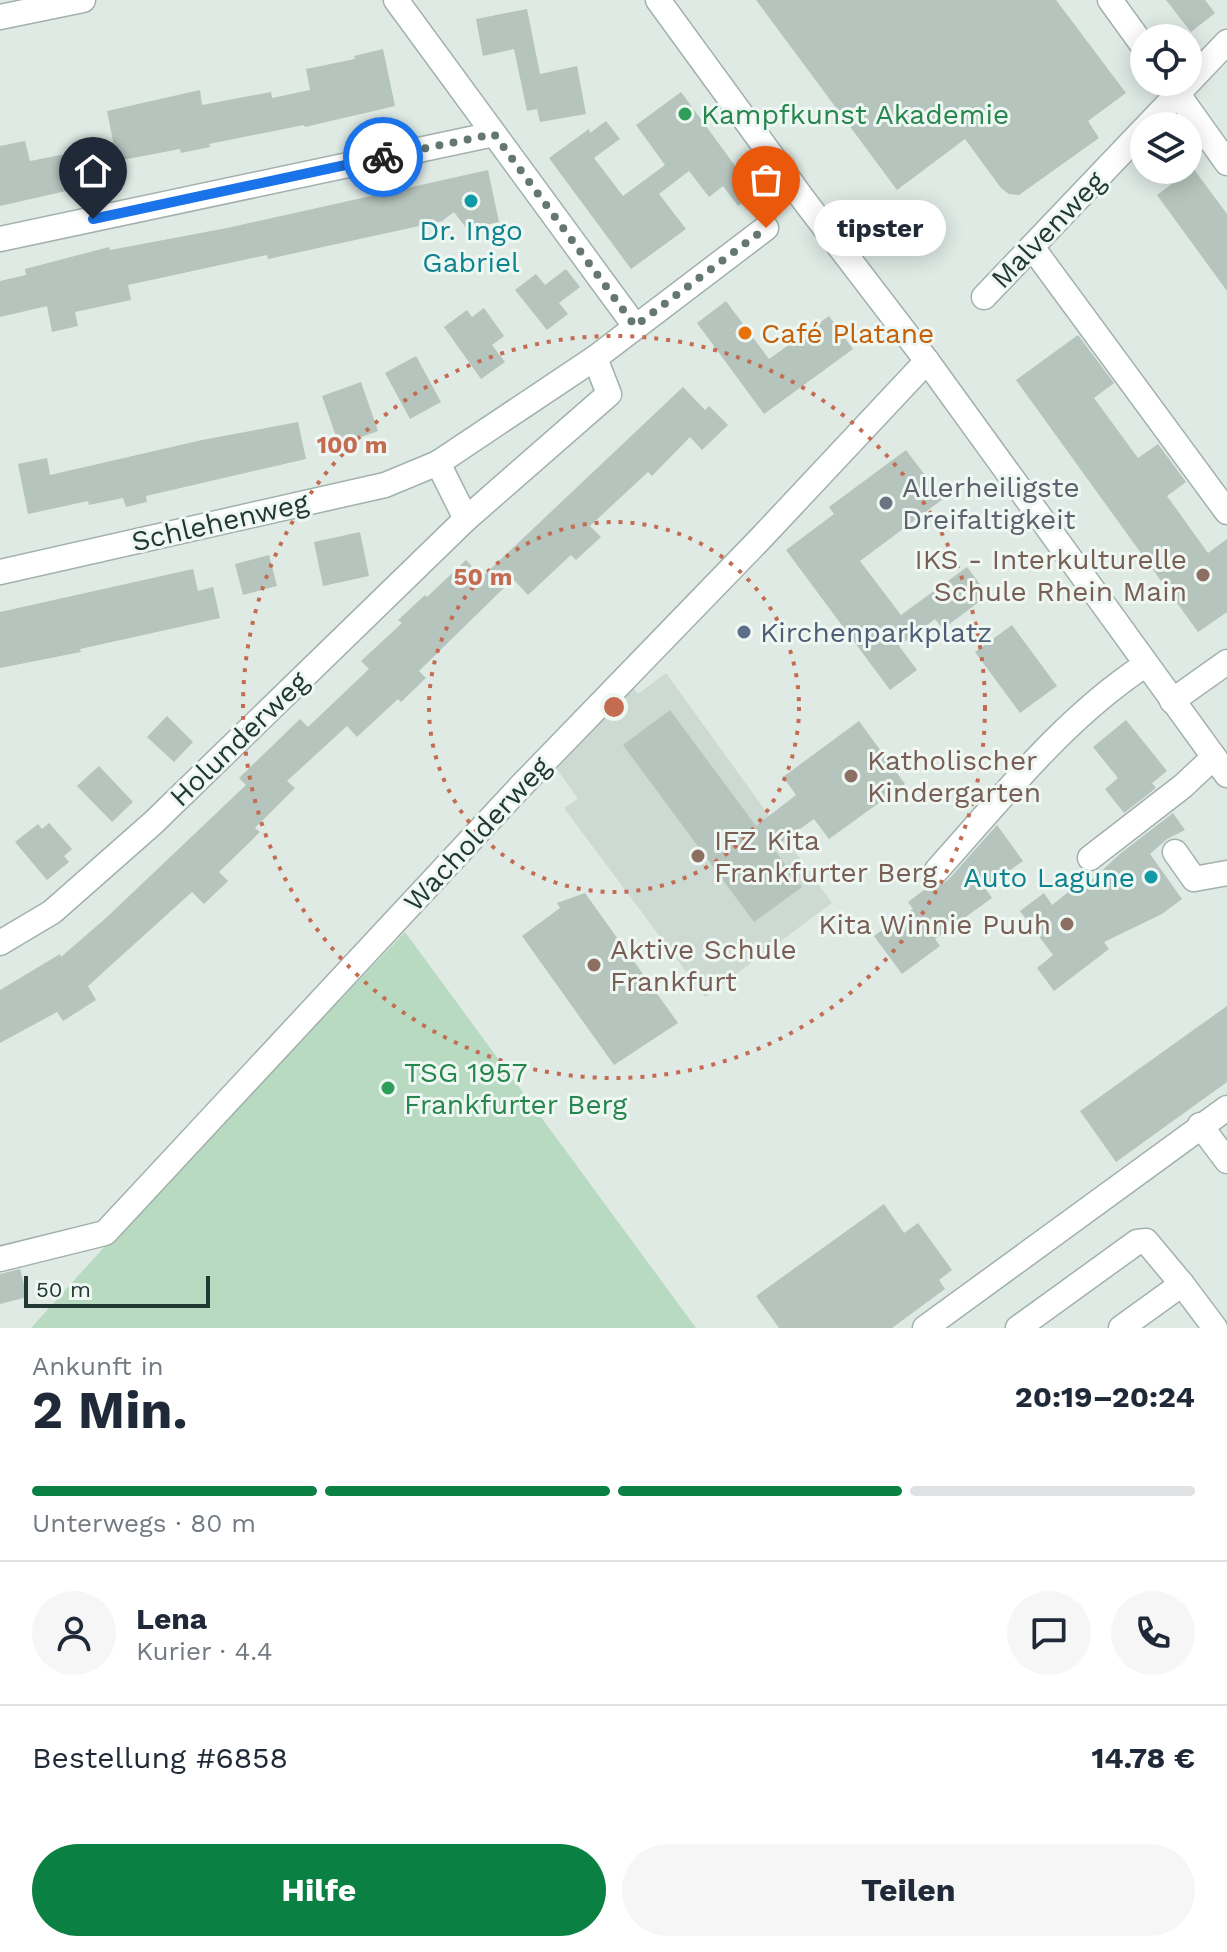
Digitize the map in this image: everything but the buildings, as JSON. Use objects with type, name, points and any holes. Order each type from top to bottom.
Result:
[{"type":"street","points":[[0,17],[83,0]]},
{"type":"street","points":[[396,0],[635,326]]},
{"type":"street","points":[[658,0],[803,199],[927,361],[1220,766],[1183,786],[1090,858]]},
{"type":"street","points":[[1110,0],[1130,28]]},
{"type":"street","name":"Malvenweg","points":[[1202,63],[1227,42]]},
{"type":"street","points":[[1179,96],[1227,163]]},
{"type":"street","points":[[0,239],[494,134]]},
{"type":"street","name":"Malvenweg","points":[[984,297],[1130,144]]},
{"type":"street","points":[[466,519],[438,463],[595,358],[766,228]]},
{"type":"street","points":[[1032,247],[1227,512]]},
{"type":"street","name":"Holunderweg","points":[[0,943],[52,912],[153,823],[466,519],[609,394],[595,358]]},
{"type":"street","name":"Wacholderweg","points":[[0,1259],[105,1233],[520,787],[927,361]]},
{"type":"street","name":"Schlehenweg","points":[[0,572],[385,485],[438,463]]},
{"type":"street","points":[[1172,701],[1227,662]]},
{"type":"street","points":[[937,870],[1071,722],[1116,684],[1145,665]]},
{"type":"street","points":[[1175,852],[1194,879],[1227,873]]},
{"type":"street","points":[[925,1328],[1227,1108]]},
{"type":"street","points":[[1200,1125],[1227,1161]]},
{"type":"street","points":[[1018,1328],[1137,1242],[1146,1241],[1215,1328]]},
{"type":"street","points":[[1121,1328],[1182,1284]]},
{"type":"shaded area","name":"IFZ Kita Frankfurter Berg","points":[[666,673],[832,903],[705,997],[564,808],[578,799],[557,769],[633,687],[638,694]]},
{"type":"green space","name":"TSG 1957 Frankfurter Berg","points":[[405,932],[696,1328],[31,1328],[107,1244]]},
{"type":"way so far","points":[[383,157],[494,134],[635,326],[766,228]]},
{"type":"place","name":"Kampfkunst Akademie","points":[[685,114]]},
{"type":"place","name":"Dr. Ingo Gabriel","points":[[471,201]]},
{"type":"place","name":"tipster","points":[[766,228]]},
{"type":"place","name":"Café Platane","points":[[745,333]]},
{"type":"place","name":"Allerheiligste Dreifaltigkeit","points":[[886,503]]},
{"type":"place","name":"IKS - Interkulturelle Schule Rhein Main","points":[[1203,575]]},
{"type":"place","name":"Kirchenparkplatz","points":[[744,632]]},
{"type":"place","name":"Katholischer Kindergarten","points":[[851,776]]},
{"type":"place","name":"IFZ Kita Frankfurter Berg","points":[[698,856]]},
{"type":"place","name":"Auto Lagune","points":[[1151,877]]},
{"type":"place","name":"Kita Winnie Puuh","points":[[1067,924]]},
{"type":"place","name":"Aktive Schule Frankfurt","points":[[594,965]]},
{"type":"place","name":"TSG 1957 Frankfurter Berg","points":[[388,1088]]},
{"type":"route","points":[[93,219],[383,157]]}]
